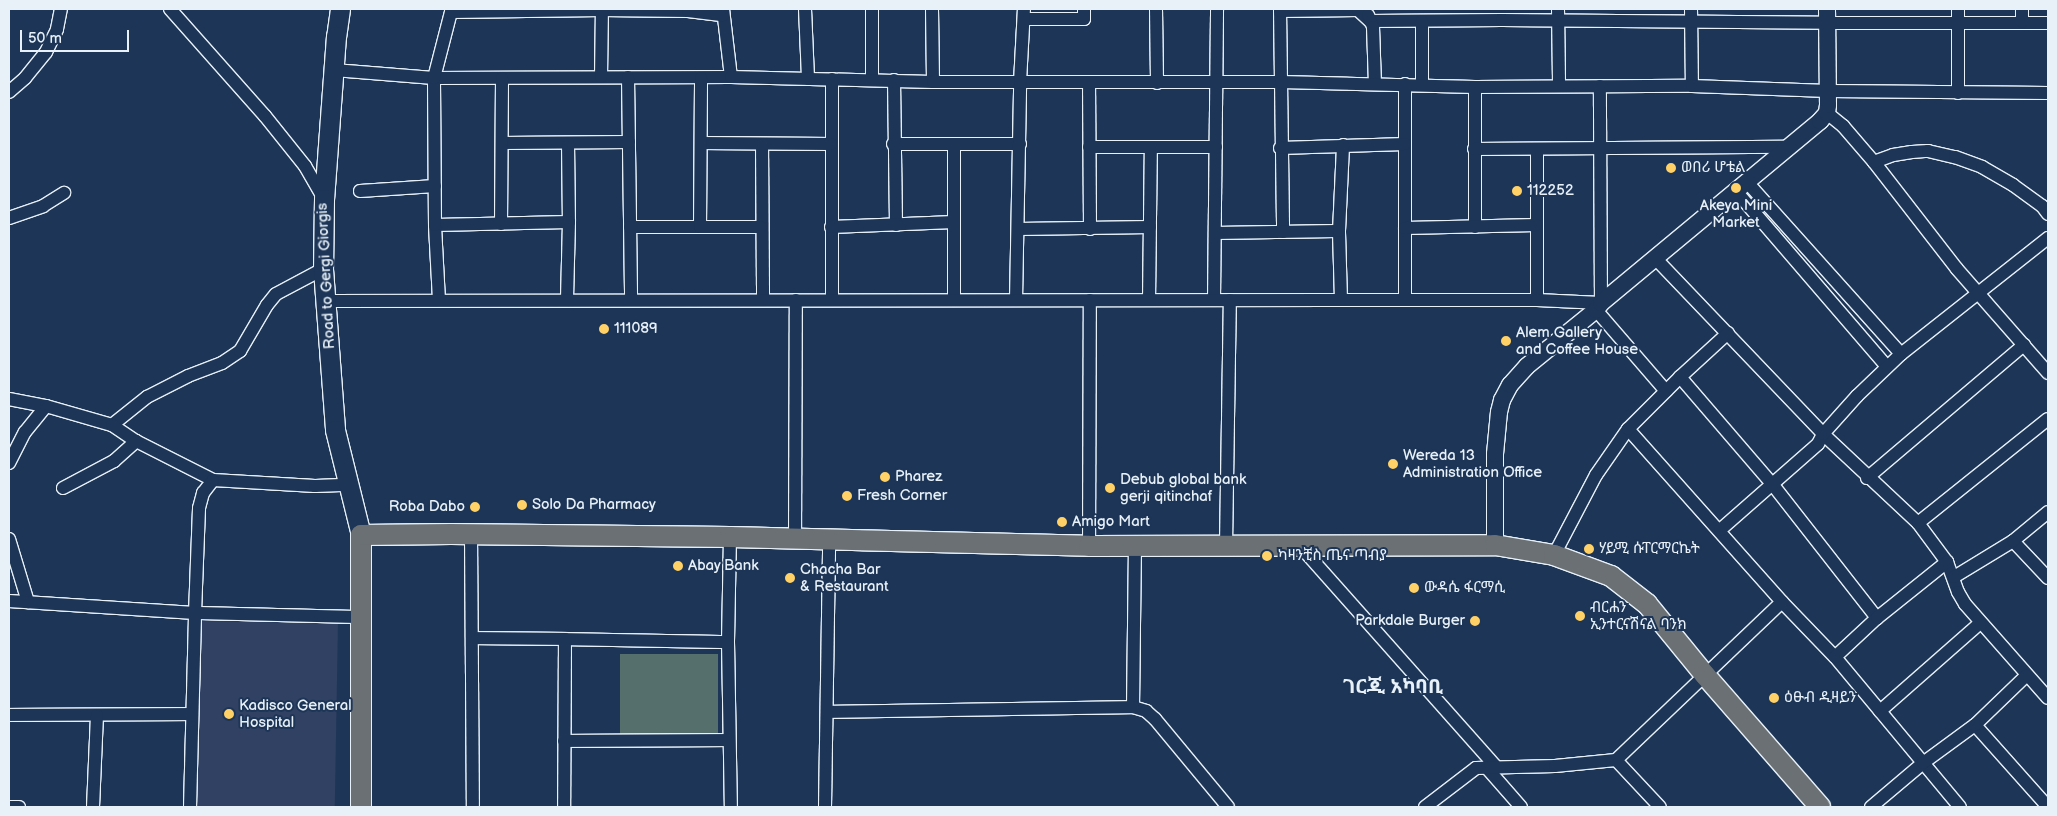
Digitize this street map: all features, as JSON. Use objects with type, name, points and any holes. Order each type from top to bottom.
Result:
[{"type":"main road","points":[[324,198],[340,9]]},
{"type":"main road","name":"Road to Gergi Giorgis","points":[[324,198],[323,270],[336,430],[361,535]]},
{"type":"main road","points":[[362,807],[361,535],[471,534],[795,538],[1089,546],[1135,544],[1495,546],[1554,554],[1611,576],[1647,604],[1705,675],[1820,807]]},
{"type":"street","points":[[9,92],[25,78],[46,52],[57,29],[62,9]]},
{"type":"street","name":"Road to Gergi Giorgis","points":[[170,9],[265,116],[306,166],[324,198]]},
{"type":"street","points":[[439,300],[434,225],[434,78],[451,11],[602,9],[723,12],[731,77]]},
{"type":"street","points":[[601,77],[602,9]]},
{"type":"street","points":[[805,9],[808,79]]},
{"type":"street","points":[[872,9],[872,79]]},
{"type":"street","points":[[932,9],[933,82]]},
{"type":"street","points":[[1016,300],[1020,82],[1024,14],[1084,19],[1084,9]]},
{"type":"street","points":[[1156,9],[1156,83]]},
{"type":"street","points":[[1214,300],[1217,9]]},
{"type":"street","points":[[1691,9],[1692,86]]},
{"type":"street","points":[[1958,9],[1958,93]]},
{"type":"street","points":[[2022,9],[2022,22]]},
{"type":"street","points":[[1283,232],[1280,148],[1280,10],[1358,10],[1368,15],[1422,21],[1502,14],[1690,22],[1827,16],[1959,22],[2048,23]]},
{"type":"street","points":[[1368,15],[1373,26],[1375,84]]},
{"type":"street","points":[[1558,15],[1559,86]]},
{"type":"street","points":[[1495,546],[1496,454],[1499,412],[1502,400],[1510,385],[1527,366],[1656,259],[1787,146],[1812,128],[1826,113],[1828,91],[1827,16]]},
{"type":"street","points":[[1422,21],[1422,85]]},
{"type":"street","points":[[334,70],[434,78],[731,77],[933,82],[1281,82],[1475,87],[1692,86],[1828,91],[2048,93]]},
{"type":"street","points":[[628,77],[631,300]]},
{"type":"street","points":[[502,78],[502,224]]},
{"type":"street","points":[[700,227],[701,78]]},
{"type":"street","points":[[832,80],[832,300]]},
{"type":"street","points":[[894,80],[893,144],[896,225]]},
{"type":"street","points":[[1089,82],[1090,229]]},
{"type":"street","points":[[1405,84],[1405,300]]},
{"type":"street","points":[[1600,86],[1599,307],[1666,391]]},
{"type":"street","points":[[1475,87],[1475,227]]},
{"type":"street","points":[[1826,113],[1842,126],[1874,162],[1916,218],[2048,373]]},
{"type":"street","points":[[502,143],[629,142]]},
{"type":"street","points":[[566,300],[569,222],[568,143]]},
{"type":"street","points":[[701,143],[762,145],[831,144]]},
{"type":"street","points":[[893,144],[1020,144]]},
{"type":"street","points":[[954,144],[954,300]]},
{"type":"street","points":[[1280,148],[1405,144]]},
{"type":"street","points":[[762,145],[761,227],[764,300]]},
{"type":"street","points":[[1341,300],[1339,231],[1343,145]]},
{"type":"street","points":[[1089,147],[1216,146]]},
{"type":"street","points":[[1474,149],[1787,146]]},
{"type":"street","points":[[1149,300],[1151,147]]},
{"type":"street","points":[[1537,149],[1537,300]]},
{"type":"street","points":[[1874,162],[1893,155],[1928,151],[1955,157],[1982,167],[2013,185],[2042,206],[2048,214]]},
{"type":"street","points":[[1741,185],[1901,354]]},
{"type":"street","points":[[1741,185],[1887,367]]},
{"type":"street","points":[[360,191],[435,186]]},
{"type":"street","points":[[9,218],[43,206],[64,193]]},
{"type":"street","points":[[434,225],[569,222]]},
{"type":"street","points":[[831,227],[954,222]]},
{"type":"street","points":[[1405,228],[1536,225]]},
{"type":"street","points":[[630,226],[761,227]]},
{"type":"street","points":[[1018,229],[1150,227]]},
{"type":"street","points":[[1215,233],[1339,231]]},
{"type":"street","points":[[1720,530],[1818,444],[1823,434],[1901,354],[1980,294],[2048,238]]},
{"type":"street","points":[[1656,259],[1823,434],[1867,478],[1918,523],[1947,562],[1961,598],[2026,676],[2048,698]]},
{"type":"street","points":[[112,425],[147,397],[188,376],[222,363],[240,351],[267,305],[276,294],[323,270]]},
{"type":"street","points":[[795,538],[796,300]]},
{"type":"street","points":[[1089,546],[1090,300]]},
{"type":"street","points":[[1226,546],[1230,300]]},
{"type":"street","points":[[325,301],[1537,300],[1599,307]]},
{"type":"street","points":[[1554,554],[1596,475],[1628,429],[1680,377],[1728,333]]},
{"type":"street","points":[[1867,478],[2024,345]]},
{"type":"street","points":[[1680,377],[1773,485],[1877,618]]},
{"type":"street","points":[[9,399],[46,406],[112,425],[136,441],[213,480],[315,486],[348,485]]},
{"type":"street","points":[[9,463],[25,432],[46,406]]},
{"type":"street","points":[[1918,523],[2048,419]]},
{"type":"street","points":[[1628,429],[1720,530],[1782,602],[1835,657],[1960,807]]},
{"type":"street","points":[[63,488],[114,461],[136,441]]},
{"type":"street","points":[[190,807],[191,714],[200,508],[203,494],[213,480]]},
{"type":"street","points":[[1954,577],[2013,541],[2048,512]]},
{"type":"street","points":[[471,534],[473,807]]},
{"type":"street","points":[[730,537],[728,642],[730,807]]},
{"type":"street","points":[[9,539],[28,602]]},
{"type":"street","points":[[825,807],[828,712],[828,540]]},
{"type":"street","points":[[2013,541],[2048,578]]},
{"type":"street","points":[[1133,707],[1135,544]]},
{"type":"street","points":[[1300,546],[1490,767],[1520,807]]},
{"type":"street","points":[[1835,657],[1877,618],[1947,562]]},
{"type":"street","points":[[9,601],[195,613],[360,617]]},
{"type":"street","points":[[1425,807],[1476,768],[1555,766],[1616,760],[1782,602]]},
{"type":"street","points":[[1880,710],[1980,623]]},
{"type":"street","points":[[473,638],[728,642]]},
{"type":"street","points":[[564,807],[565,639]]},
{"type":"street","points":[[1872,807],[1923,763],[1975,725],[2026,676]]},
{"type":"street","points":[[828,712],[1133,707],[1146,712],[1155,719],[1228,807]]},
{"type":"street","points":[[9,715],[191,714]]},
{"type":"street","points":[[93,807],[97,715]]},
{"type":"street","points":[[1975,725],[2043,806]]},
{"type":"street","points":[[564,741],[728,740]]},
{"type":"street","points":[[1616,760],[1660,807]]},
{"type":"street","points":[[9,807],[19,807]]},
{"type":"shaded area","points":[[199,621],[338,623],[335,807],[196,807]]},
{"type":"green space","points":[[620,654],[718,654],[718,734],[620,734]]},
{"type":"place","name":"ወበሪ ሆቴል","points":[[1671,168]]},
{"type":"place","name":"Akeya Mini Market","points":[[1736,188]]},
{"type":"place","name":"112252","points":[[1517,191]]},
{"type":"place","name":"111089","points":[[604,329]]},
{"type":"place","name":"Alem Gallery and Coffee House","points":[[1506,341]]},
{"type":"place","name":"Wereda 13 Administration Office","points":[[1393,464]]},
{"type":"place","name":"Pharez","points":[[885,477]]},
{"type":"place","name":"Debub global bank gerji qitinchaf","points":[[1110,488]]},
{"type":"place","name":"Fresh Corner","points":[[847,496]]},
{"type":"place","name":"Solo Da Pharmacy","points":[[522,505]]},
{"type":"place","name":"Roba Dabo","points":[[475,507]]},
{"type":"place","name":"Amigo Mart","points":[[1062,522]]},
{"type":"place","name":"ሃይሚ ሱፐርማርኬት","points":[[1589,549]]},
{"type":"place","name":"ካዛንቺስ ጤና ጣብያ","points":[[1267,556]]},
{"type":"place","name":"Abay Bank","points":[[678,566]]},
{"type":"place","name":"Chacha Bar & Restaurant","points":[[790,578]]},
{"type":"place","name":"ውዳሴ ፋርማሲ","points":[[1414,588]]},
{"type":"place","name":"ብርሐን ኢንተርናሽናል ባንክ","points":[[1580,616]]},
{"type":"place","name":"Parkdale Burger","points":[[1475,621]]},
{"type":"place","name":"ዕፁብ ዲዛይን","points":[[1774,698]]},
{"type":"place","name":"Kadisco General Hospital","points":[[229,714]]},
{"type":"district","name":"ገርጂ አካባቢ","points":[[1393,687]]}]
